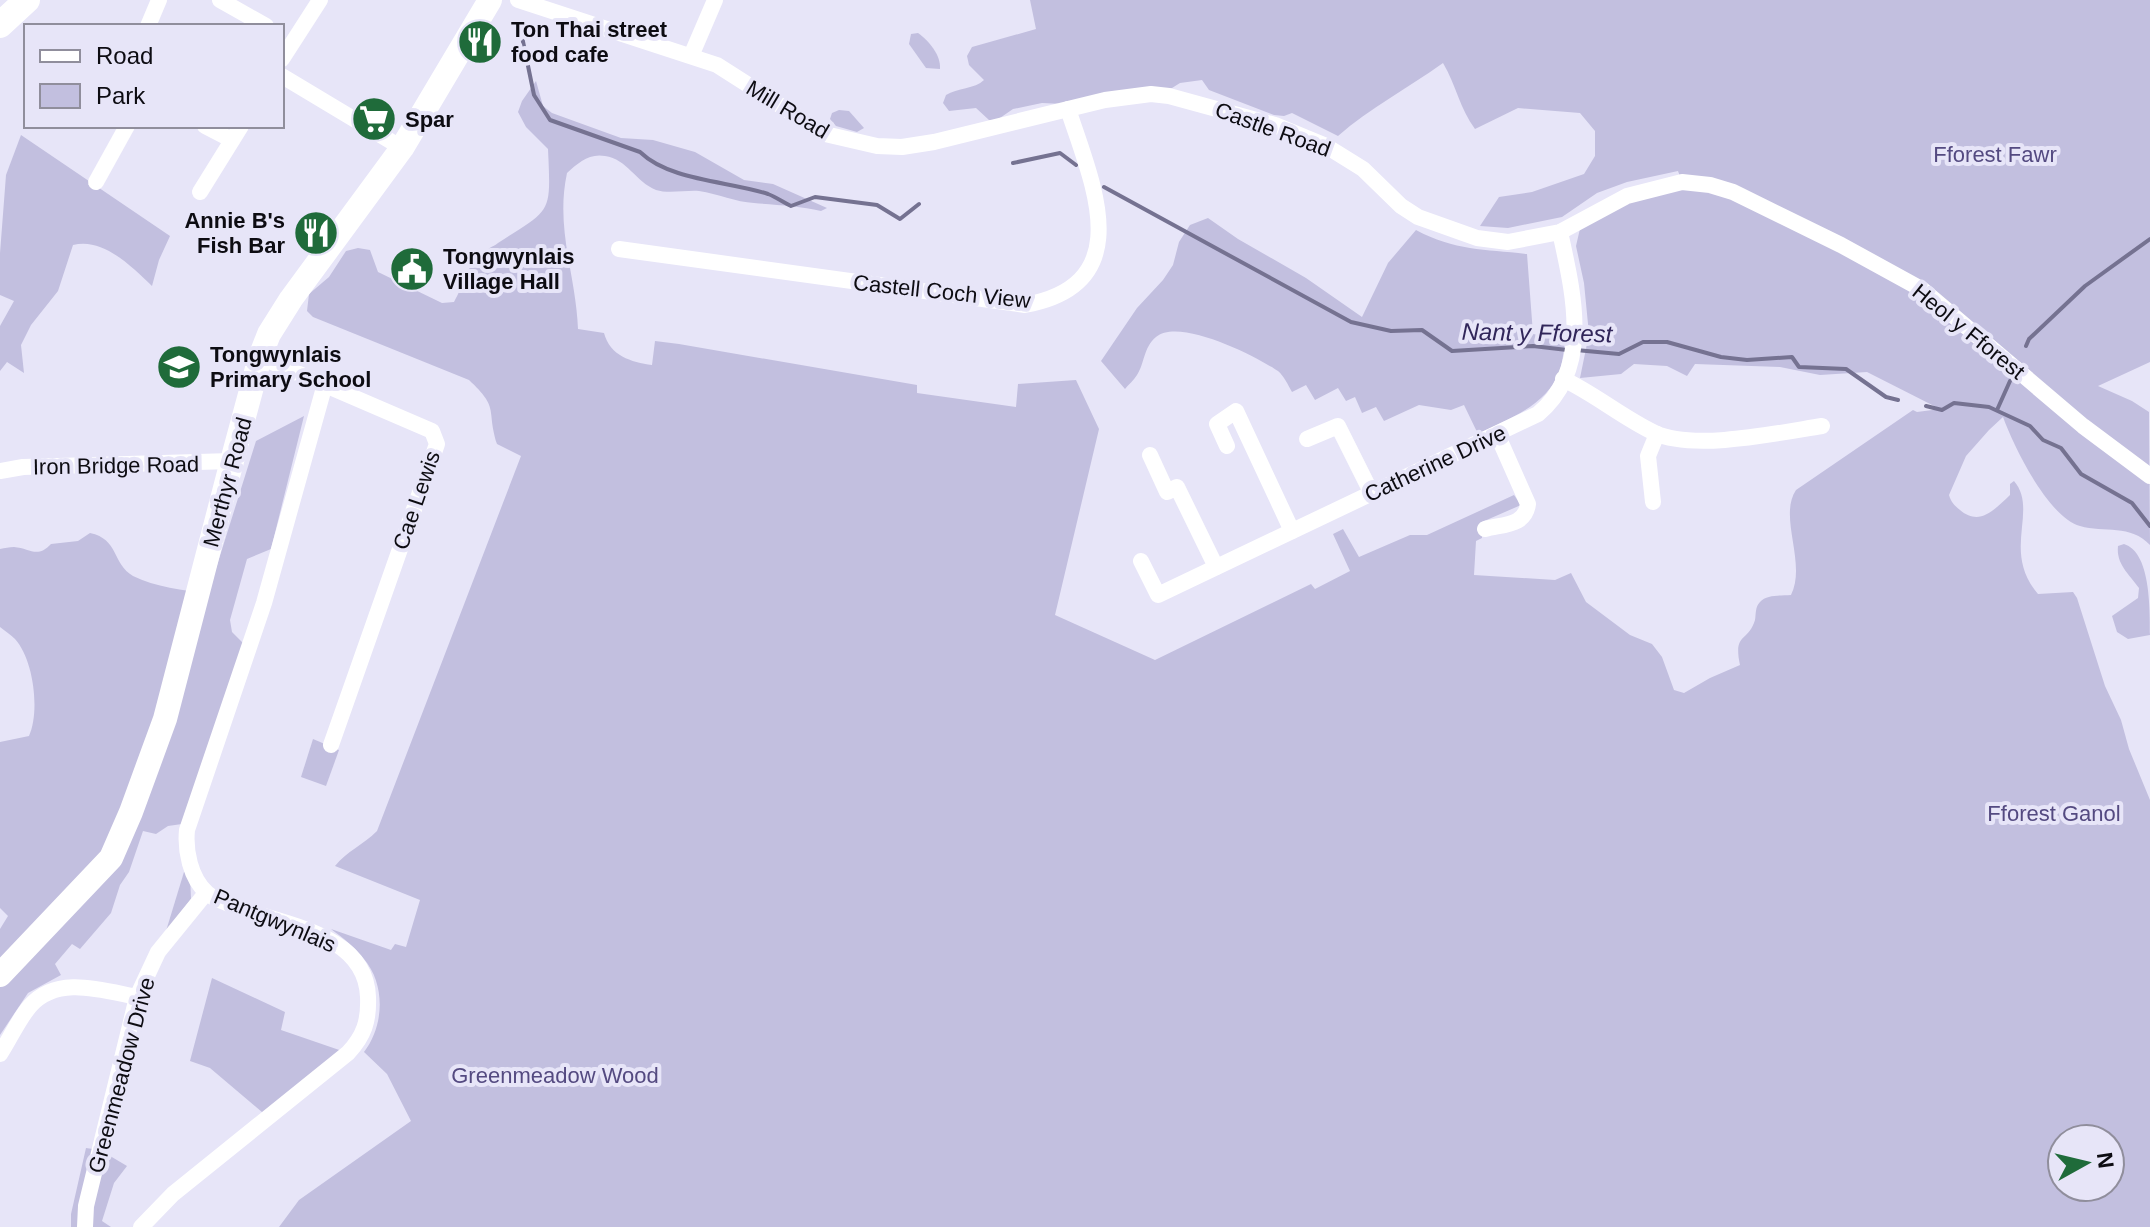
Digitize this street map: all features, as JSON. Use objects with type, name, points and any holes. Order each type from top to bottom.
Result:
[{"type":"highway","points":[[0,25],[27,0]]},
{"type":"main road","name":"Merthyr Road","points":[[0,975],[111,858],[131,812],[165,719],[260,357],[269,334],[291,299],[402,148],[490,0]]},
{"type":"street","points":[[149,24],[159,0]]},
{"type":"street","points":[[220,0],[262,24]]},
{"type":"street","points":[[287,38],[320,0]]},
{"type":"street","name":"Mill Road","points":[[518,0],[717,65],[825,134],[877,146],[902,147],[934,142],[1068,109]]},
{"type":"street","points":[[691,56],[715,0]]},
{"type":"street","points":[[284,77],[402,148]]},
{"type":"street","name":"Castle Road","points":[[1068,109],[1131,96],[1169,96],[1275,125],[1326,146],[1363,169],[1401,206],[1418,217],[1477,238],[1508,242],[1560,232],[1627,196],[1682,182]]},
{"type":"street","name":"Castell Coch View","points":[[619,249],[1025,305],[1042,302],[1055,297],[1085,273],[1099,240],[1097,201],[1068,109]]},
{"type":"street","points":[[96,182],[126,128]]},
{"type":"street","points":[[200,192],[236,133],[214,128]]},
{"type":"street","name":"Heol y Fforest","points":[[1682,182],[1710,185],[1733,192],[1841,245],[1923,290],[2083,426],[2150,476]]},
{"type":"street","name":"Catherine Drive","points":[[1141,561],[1158,595],[1538,414],[1548,405],[1563,379],[1572,351],[1576,312],[1560,232]]},
{"type":"street","name":"Cae Lewis","points":[[260,357],[432,431],[437,444],[331,745]]},
{"type":"street","points":[[1563,379],[1657,434],[1679,439],[1738,439],[1822,426]]},
{"type":"street","name":"Pantgwynlais","points":[[141,1227],[173,1194],[348,1053],[359,1041],[369,1015],[368,989],[348,952],[339,944],[235,907],[206,893],[189,862],[186,846],[187,830],[264,603],[325,384]]},
{"type":"street","points":[[1227,446],[1217,424],[1236,411],[1292,531]]},
{"type":"street","points":[[1307,439],[1338,426],[1371,492]]},
{"type":"street","points":[[1485,529],[1521,521],[1528,504],[1497,434]]},
{"type":"street","points":[[1653,502],[1648,456],[1657,434]]},
{"type":"street","points":[[1150,455],[1167,492],[1177,487],[1216,567]]},
{"type":"street","name":"Iron Bridge Road","points":[[0,471],[23,467],[232,461]]},
{"type":"street","name":"Greenmeadow Drive","points":[[85,1227],[86,1206],[137,997],[158,952],[206,893]]},
{"type":"street","points":[[0,1054],[29,1007],[60,988],[76,986],[137,997]]},
{"type":"green space","points":[[1030,0],[2150,0],[2150,362],[2098,386],[2149,412],[2150,545],[2134,534],[2089,528],[2068,520],[2044,495],[2015,445],[2003,417],[1966,456],[1949,495],[1967,515],[1981,516],[2010,495],[2010,484],[2014,481],[2021,492],[2023,505],[2021,547],[2027,578],[2038,594],[2073,592],[2077,598],[2105,686],[2150,800],[2150,1227],[279,1227],[299,1200],[411,1121],[387,1074],[364,1052],[379,1018],[379,993],[371,969],[349,943],[331,929],[391,950],[395,944],[406,947],[420,900],[335,866],[377,831],[521,456],[497,444],[489,404],[469,380],[313,317],[307,311],[309,294],[329,277],[346,251],[358,248],[370,250],[378,272],[442,303],[454,302],[477,258],[529,223],[544,208],[548,199],[548,149],[526,127],[518,112],[536,81],[543,106],[552,113],[621,138],[653,140],[695,152],[744,180],[773,184],[827,208],[821,211],[747,202],[699,191],[661,191],[643,182],[613,158],[599,155],[584,160],[567,173],[563,213],[578,329],[604,333],[616,352],[644,364],[652,365],[655,341],[917,385],[917,393],[1016,407],[1018,384],[1076,380],[1099,429],[1055,615],[1155,660],[1311,584],[1315,589],[1350,571],[1333,534],[1343,529],[1359,557],[1410,535],[1427,535],[1514,495],[1521,505],[1482,522],[1482,538],[1476,541],[1474,575],[1555,580],[1571,573],[1586,602],[1630,635],[1652,644],[1662,657],[1674,690],[1684,693],[1740,665],[1738,647],[1752,627],[1758,604],[1770,597],[1791,595],[1796,569],[1790,513],[1796,490],[1913,410],[1940,409],[1867,372],[1820,375],[1780,367],[1695,364],[1687,376],[1667,366],[1634,364],[1621,374],[1580,378],[1589,334],[1584,283],[1576,246],[1582,220],[1682,182],[1678,171],[1627,182],[1597,193],[1562,217],[1508,228],[1480,226],[1499,197],[1532,192],[1584,174],[1595,156],[1595,131],[1580,113],[1518,108],[1475,129],[1443,63],[1338,136],[1292,113],[1274,115],[1209,90],[1202,80],[1180,83],[1172,88],[1063,104],[1042,103],[1013,109],[997,120],[989,120],[976,108],[949,111],[943,103],[946,95],[984,80],[969,65],[967,56],[972,47],[1036,29]]},
{"type":"green space","points":[[918,33],[934,49],[940,69],[926,68],[909,44],[911,34]]},
{"type":"green space","points":[[849,111],[864,128],[857,132],[836,126],[830,119],[832,113]]},
{"type":"green space","points":[[21,135],[170,236],[152,286],[106,249],[95,245],[73,245],[58,291],[31,325],[21,345],[24,373],[7,362],[0,371],[0,326],[14,301],[0,295],[6,175]]},
{"type":"green space","points":[[1208,218],[1306,278],[1362,317],[1388,263],[1416,230],[1457,246],[1527,254],[1533,334],[1565,339],[1560,370],[1537,402],[1478,434],[1464,405],[1451,410],[1419,405],[1384,421],[1376,407],[1362,413],[1355,397],[1346,401],[1338,388],[1315,400],[1306,385],[1292,392],[1280,373],[1267,364],[1236,348],[1182,332],[1167,332],[1156,337],[1137,375],[1125,389],[1101,361],[1137,308],[1173,265],[1179,242],[1190,225]]},
{"type":"green space","points":[[304,416],[271,549],[247,559],[230,620],[232,632],[243,643],[182,824],[168,826],[156,834],[143,831],[111,913],[80,949],[72,944],[55,964],[61,975],[28,993],[0,1035],[0,929],[8,916],[0,908],[0,742],[29,736],[34,700],[31,673],[22,648],[0,627],[0,549],[14,547],[37,552],[51,544],[78,541],[90,533],[111,546],[126,571],[133,576],[160,585],[208,594],[256,441]]},
{"type":"green space","points":[[2124,544],[2133,549],[2144,568],[2150,609],[2150,635],[2128,639],[2117,632],[2112,616],[2138,598],[2139,588],[2119,558],[2118,546]]},
{"type":"green space","points":[[313,739],[339,750],[326,786],[301,777]]},
{"type":"green space","points":[[184,872],[190,874],[191,899],[166,931]]},
{"type":"green space","points":[[212,978],[285,1012],[281,1030],[348,1053],[269,1118],[210,1068],[190,1061]]},
{"type":"green space","points":[[86,1148],[100,1150],[127,1166],[114,1183],[102,1221],[111,1227],[71,1227],[71,1214]]},
{"type":"waterway","name":"Nant y Fforest","points":[[520,27],[534,95],[550,120],[640,152],[653,162],[683,175],[768,194],[791,206],[815,197],[877,205],[900,219],[919,204]]},
{"type":"waterway","name":"Nant y Fforest","points":[[1013,163],[1060,153],[1076,165]]},
{"type":"waterway","name":"Nant y Fforest","points":[[1104,187],[1351,322],[1391,331],[1422,330],[1452,351],[1533,346],[1567,350]]},
{"type":"waterway","points":[[2026,346],[2029,339],[2085,286],[2150,239]]},
{"type":"waterway","name":"Nant y Fforest","points":[[1576,350],[1619,354],[1643,342],[1667,342],[1721,357],[1747,360],[1792,357],[1799,367],[1846,369],[1886,397],[1898,400]]},
{"type":"waterway","points":[[1997,410],[2010,381]]},
{"type":"waterway","name":"Nant y Fforest","points":[[1926,406],[1942,410],[1954,403],[1989,407],[2030,426],[2043,440],[2061,448],[2081,474],[2132,503],[2150,526]]},
{"type":"place","name":"Ton Thai street food cafe","points":[[480,42]]},
{"type":"place","name":"Spar","points":[[374,119]]},
{"type":"place","name":"Annie B's Fish Bar","points":[[316,233]]},
{"type":"place","name":"Tongwynlais Village Hall","points":[[412,269]]},
{"type":"place","name":"Tongwynlais Primary School","points":[[179,367]]},
{"type":"park label","name":"Fforest Fawr","points":[[1995,154]]},
{"type":"park label","name":"Fforest Ganol","points":[[2054,813]]},
{"type":"park label","name":"Greenmeadow Wood","points":[[555,1075]]}]
